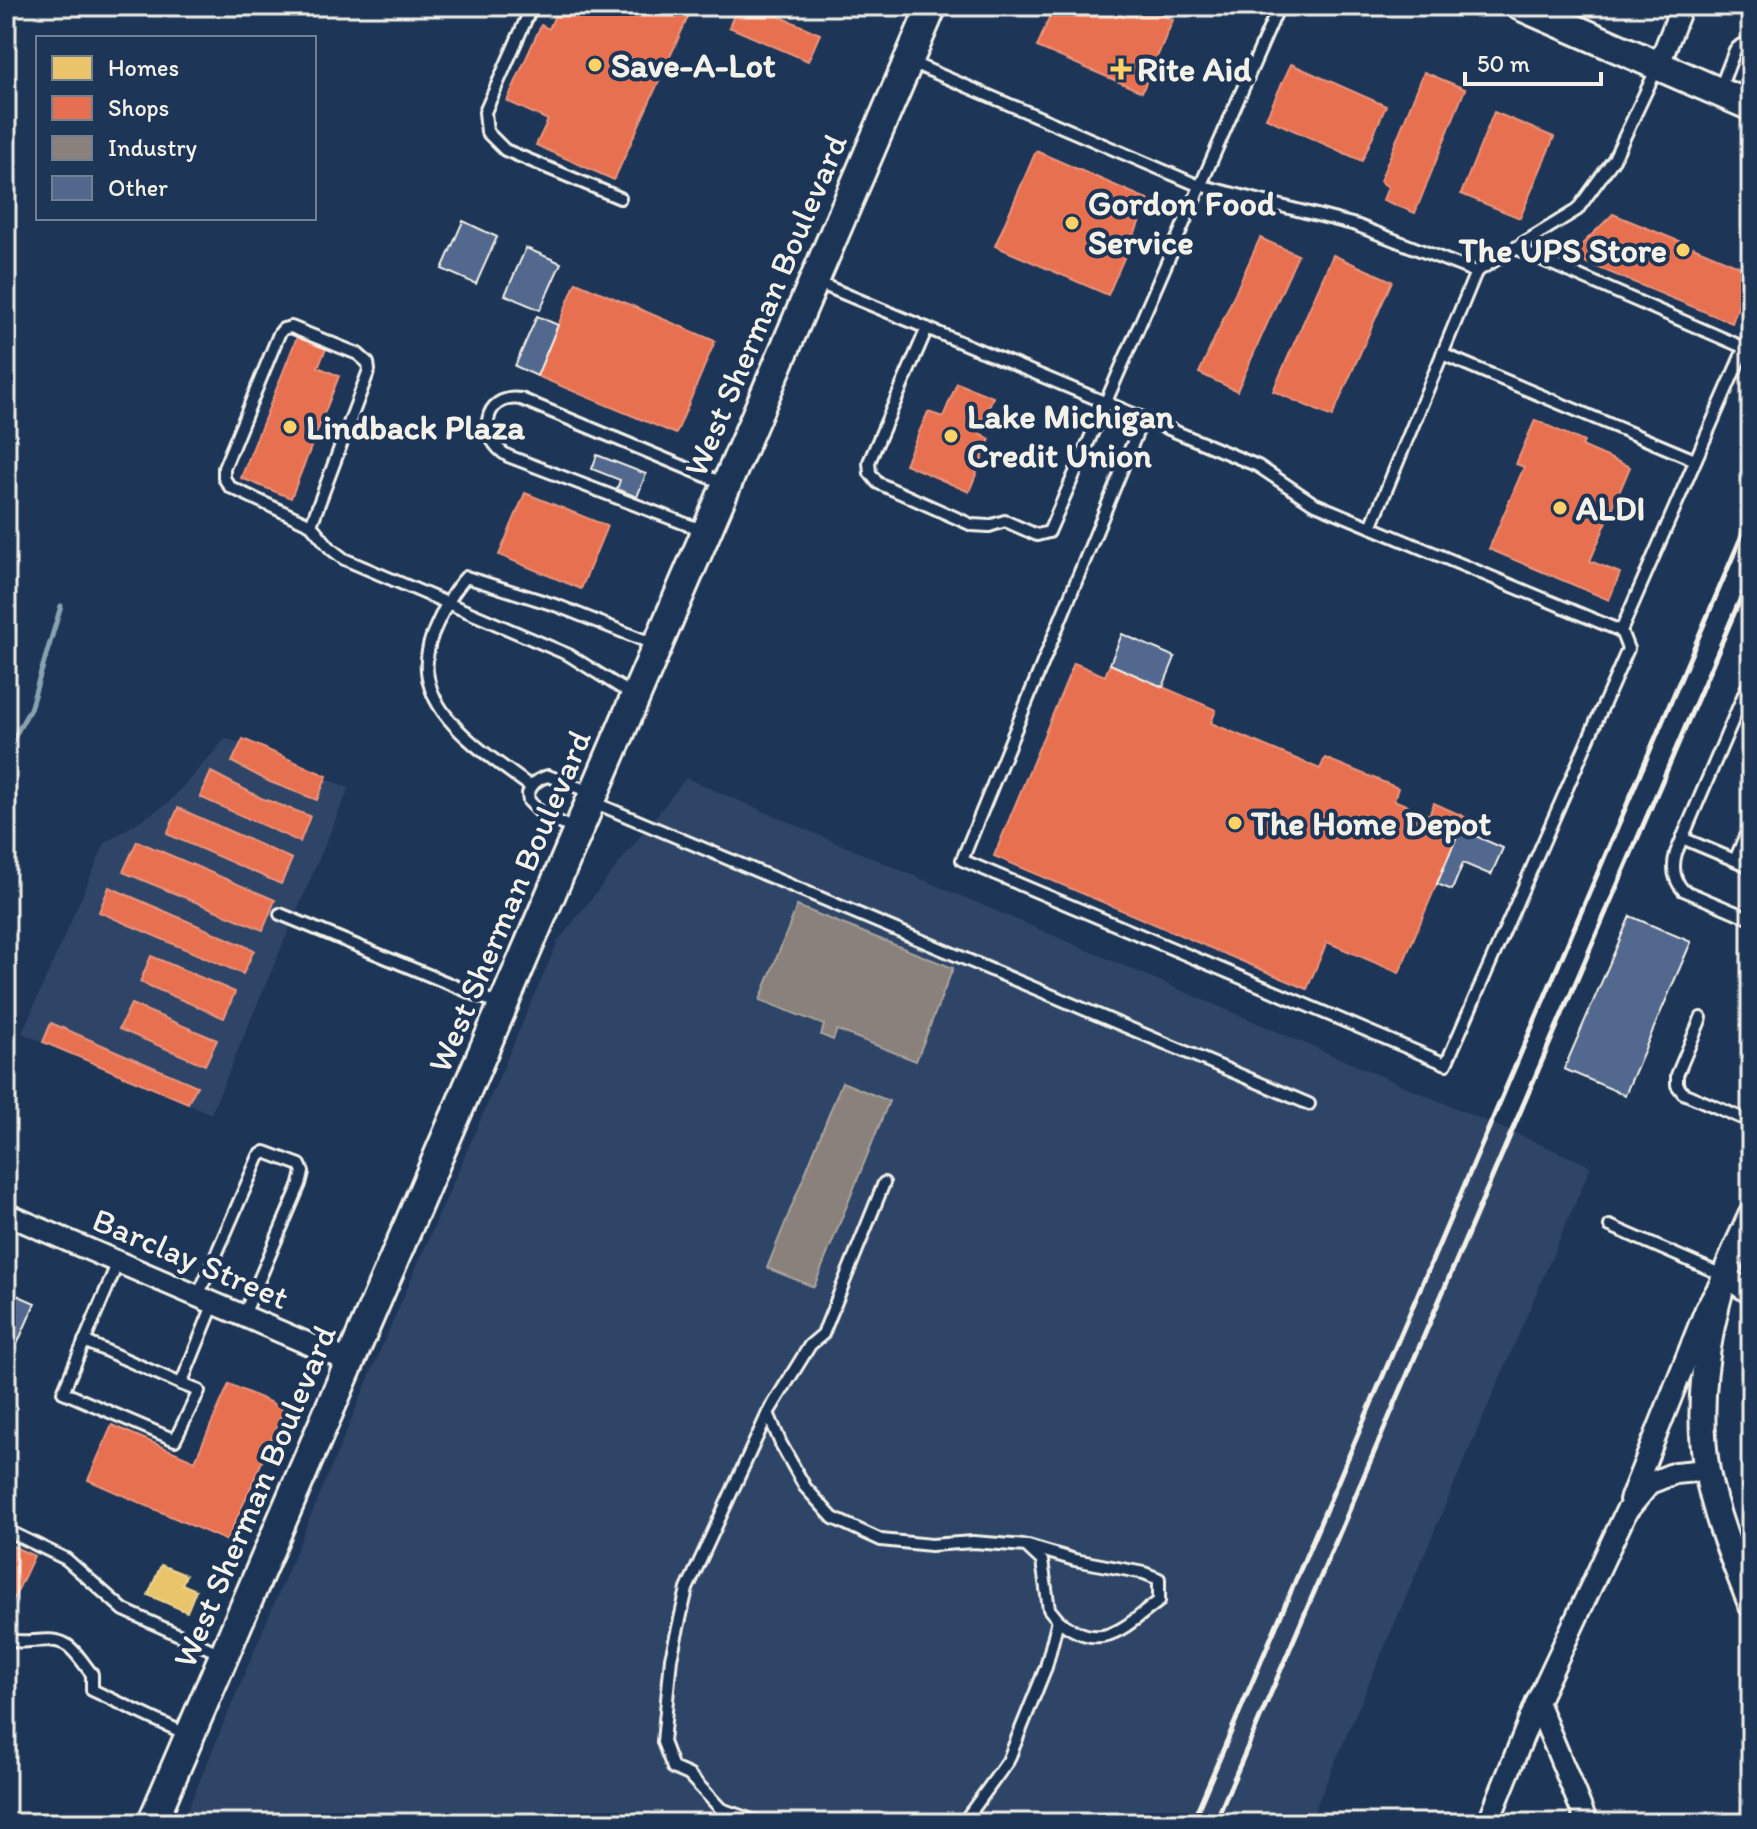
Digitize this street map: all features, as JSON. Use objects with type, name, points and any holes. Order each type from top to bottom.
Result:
[{"type":"main road","name":"West Sherman Boulevard","points":[[152,1823],[932,6]]},
{"type":"main road","points":[[1521,6],[1751,106]]},
{"type":"street","points":[[1659,64],[1682,6]]},
{"type":"street","name":"Barclay Street","points":[[6,1214],[351,1362]]},
{"type":"street","points":[[1488,1823],[1537,1702],[1626,1512],[1645,1456],[1706,1309],[1725,1276],[1751,1216]]},
{"type":"street","points":[[1725,1276],[1751,1294]]},
{"type":"street","points":[[1725,1276],[1707,1360],[1703,1400],[1707,1470],[1723,1529],[1751,1604]]},
{"type":"street","points":[[1626,1512],[1650,1483],[1675,1473],[1707,1470]]},
{"type":"street","points":[[1537,1702],[1587,1823]]},
{"type":"lane","points":[[532,6],[485,112],[487,132],[505,150],[620,198]]},
{"type":"lane","points":[[927,328],[869,462],[870,473],[878,483],[972,525],[989,526],[1005,521],[1037,535],[1049,532],[1279,6]]},
{"type":"lane","points":[[1718,91],[1735,50],[1741,45],[1751,46]]},
{"type":"lane","points":[[908,61],[1202,186],[1356,225],[1476,272]]},
{"type":"lane","points":[[1371,527],[1476,272],[1577,210],[1614,159],[1659,64]]},
{"type":"lane","points":[[1515,248],[1745,348]]},
{"type":"lane","points":[[814,281],[1258,466],[1313,503],[1621,631]]},
{"type":"lane","points":[[311,525],[369,370],[368,363],[358,354],[291,327],[279,334],[224,468],[224,478],[230,487],[311,525],[344,559],[569,655],[636,697]]},
{"type":"lane","points":[[1143,418],[962,860],[1446,1064],[1628,649],[1621,631],[1751,333]]},
{"type":"lane","points":[[1442,354],[1695,460]]},
{"type":"lane","points":[[706,532],[508,456],[492,443],[488,430],[491,410],[510,397],[521,399],[727,485]]},
{"type":"lane","points":[[531,787],[468,739],[446,718],[434,698],[427,674],[426,655],[447,603],[466,577],[558,606],[658,646]]},
{"type":"lane","points":[[1751,689],[1747,687],[1674,861],[1678,884],[1683,890],[1751,919]]},
{"type":"lane","points":[[578,831],[533,806],[528,794],[540,778],[548,776],[1309,1104]]},
{"type":"lane","points":[[1735,860],[1751,823]]},
{"type":"lane","points":[[1682,838],[1751,867]]},
{"type":"lane","points":[[280,914],[503,1006]]},
{"type":"lane","points":[[1701,1018],[1677,1075],[1677,1085],[1683,1093],[1751,1122]]},
{"type":"lane","points":[[181,1384],[206,1300],[259,1156],[265,1152],[300,1165],[303,1172],[244,1315]]},
{"type":"lane","points":[[761,1823],[721,1809],[689,1775],[673,1768],[663,1742],[671,1658],[687,1589],[768,1413],[810,1345],[823,1334],[884,1183]]},
{"type":"lane","points":[[1610,1226],[1725,1276]]},
{"type":"lane","points":[[84,1341],[199,1391],[175,1440],[63,1392],[84,1341],[118,1262]]},
{"type":"lane","points":[[768,1413],[805,1487],[833,1518],[881,1540],[931,1545],[973,1542],[1026,1546],[1075,1560],[1144,1573],[1159,1579],[1159,1601],[1123,1629],[1099,1638],[1072,1631],[1049,1609],[1042,1561],[1026,1546]]},
{"type":"lane","points":[[6,1530],[66,1559],[124,1610],[224,1655]]},
{"type":"lane","points":[[963,1823],[1008,1761],[1046,1667],[1058,1620]]},
{"type":"lane","points":[[6,1639],[13,1642],[36,1640],[66,1644],[92,1674],[92,1690],[189,1736]]},
{"type":"shaded area","points":[[226,738],[349,788],[211,1114],[22,1033],[105,843],[168,803]]},
{"type":"shaded area","points":[[686,778],[1591,1166],[1309,1823],[182,1823],[382,1346],[558,941]]},
{"type":"building: Homes","points":[[161,1565],[186,1575],[182,1584],[196,1590],[187,1612],[148,1595]]},
{"type":"building: Shops","name":"Save-A-Lot","points":[[559,6],[693,6],[614,180],[536,145],[548,120],[507,101],[541,25],[549,29]]},
{"type":"building: Shops","points":[[738,6],[756,6],[820,34],[808,61],[729,27]]},
{"type":"building: Shops","name":"Rite Aid","points":[[1054,6],[1141,6],[1173,20],[1142,92],[1037,47]]},
{"type":"building: Shops","points":[[1291,64],[1386,106],[1362,161],[1266,118]]},
{"type":"building: Shops","points":[[1424,72],[1465,89],[1415,213],[1383,200],[1388,187],[1380,181]]},
{"type":"building: Shops","points":[[1494,112],[1554,137],[1520,218],[1461,194]]},
{"type":"building: Shops","name":"Gordon Food Service","points":[[1036,151],[1149,200],[1108,295],[995,246]]},
{"type":"building: Shops","points":[[1613,214],[1751,271],[1732,323],[1570,256]]},
{"type":"building: Shops","points":[[1260,238],[1298,255],[1237,391],[1199,373]]},
{"type":"building: Shops","points":[[1333,255],[1392,281],[1332,417],[1273,391]]},
{"type":"building: Shops","points":[[576,282],[715,341],[676,434],[537,376]]},
{"type":"building: Shops","name":"Lindback Plaza","points":[[297,337],[326,349],[318,367],[339,376],[291,498],[241,478]]},
{"type":"building: Shops","name":"Lake Michigan Credit Union","points":[[957,383],[993,397],[978,432],[990,439],[969,492],[905,464],[928,412],[943,417]]},
{"type":"building: Shops","name":"ALDI","points":[[1535,420],[1584,442],[1582,446],[1630,467],[1590,561],[1620,573],[1609,600],[1489,549],[1524,467],[1516,464]]},
{"type":"building: Shops","points":[[525,493],[607,526],[581,589],[499,555]]},
{"type":"building: Shops","name":"The Home Depot","points":[[1074,663],[1105,676],[1110,664],[1216,710],[1211,723],[1320,769],[1325,758],[1398,788],[1394,800],[1429,815],[1434,803],[1465,817],[1399,973],[1327,942],[1307,989],[994,856]]},
{"type":"building: Shops","points":[[243,739],[327,776],[317,800],[270,782],[232,762]]},
{"type":"building: Shops","points":[[211,772],[261,798],[310,816],[300,842],[200,797]]},
{"type":"building: Shops","points":[[178,808],[292,859],[281,884],[167,834]]},
{"type":"building: Shops","points":[[137,841],[275,900],[263,930],[123,872]]},
{"type":"building: Shops","points":[[109,887],[254,950],[243,974],[99,912]]},
{"type":"building: Shops","points":[[151,956],[235,992],[224,1018],[140,982]]},
{"type":"building: Shops","points":[[131,1004],[217,1040],[205,1065],[119,1029]]},
{"type":"building: Shops","points":[[51,1023],[197,1086],[188,1103],[43,1042]]},
{"type":"building: Shops","points":[[229,1384],[285,1409],[227,1541],[88,1480],[112,1425],[195,1461]]},
{"type":"building: Shops","points":[[6,1543],[34,1556],[6,1615]]},
{"type":"building: Industry","points":[[797,906],[953,968],[916,1061],[837,1030],[833,1040],[821,1035],[824,1025],[760,1000]]},
{"type":"building: Industry","points":[[842,1082],[889,1101],[814,1287],[767,1268]]},
{"type":"building: Other","points":[[463,221],[497,237],[476,284],[442,269]]},
{"type":"building: Other","points":[[526,248],[561,263],[540,310],[505,295]]},
{"type":"building: Other","points":[[537,316],[558,325],[537,376],[515,366]]},
{"type":"building: Other","points":[[597,455],[646,474],[637,497],[617,489],[620,480],[592,469]]},
{"type":"building: Other","points":[[1122,634],[1175,657],[1163,687],[1110,664]]},
{"type":"building: Other","points":[[1460,829],[1503,848],[1491,875],[1463,863],[1452,890],[1437,884]]},
{"type":"building: Other","points":[[1630,916],[1691,942],[1625,1095],[1564,1069]]},
{"type":"building: Other","points":[[12,1293],[35,1303],[6,1370],[6,1306]]},
{"type":"waterway","points":[[6,752],[30,709],[61,606]]},
{"type":"railway","points":[[1192,1823],[1751,514]]},
{"type":"railway","points":[[1215,1823],[1751,574]]},
{"type":"place","name":"Save-A-Lot","points":[[595,65]]},
{"type":"place","name":"Rite Aid","points":[[1121,69]]},
{"type":"place","name":"Gordon Food Service","points":[[1072,223]]},
{"type":"place","name":"The UPS Store","points":[[1683,250]]},
{"type":"place","name":"Lindback Plaza","points":[[290,427]]},
{"type":"place","name":"Lake Michigan Credit Union","points":[[951,436]]},
{"type":"place","name":"ALDI","points":[[1560,508]]},
{"type":"place","name":"The Home Depot","points":[[1235,823]]}]
